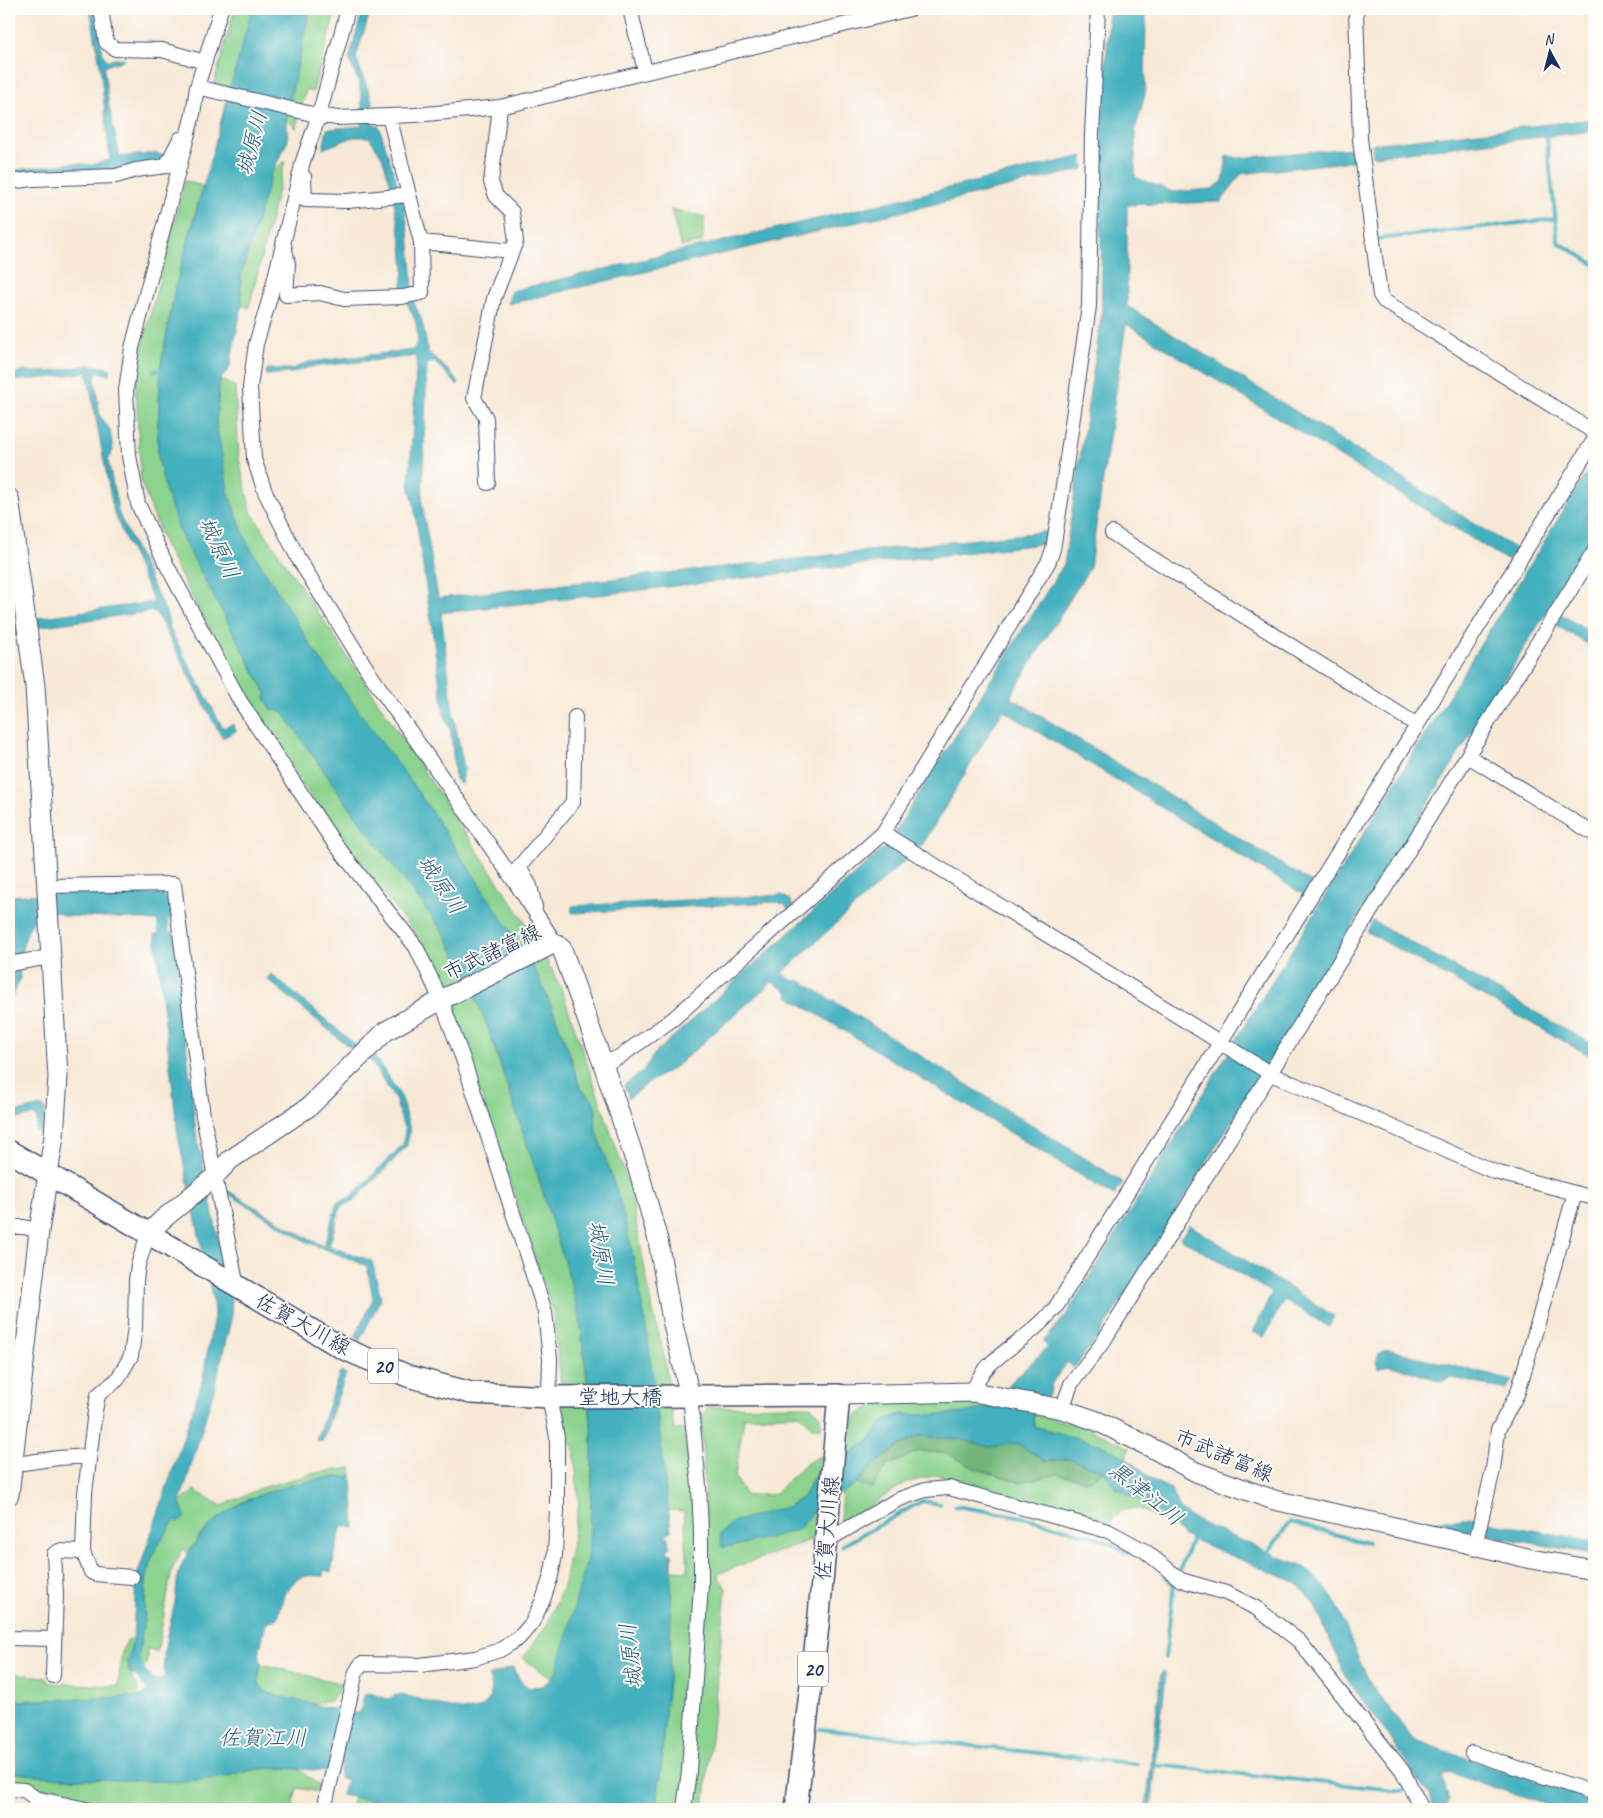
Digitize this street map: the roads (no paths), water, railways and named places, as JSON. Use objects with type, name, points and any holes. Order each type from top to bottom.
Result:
[{"type":"main road","points":[[9,498],[35,686],[47,918],[58,1077],[54,1136],[39,1231],[10,1464],[9,1495]]},
{"type":"main road","name":"市武諸富線","points":[[148,1234],[230,1160],[310,1106],[386,1031],[442,1000],[553,945],[562,949],[640,1172],[658,1240],[672,1320],[690,1396]]},
{"type":"main road","name":"20","points":[[9,1151],[235,1286]]},
{"type":"main road","name":"佐賀大川線","points":[[235,1286],[342,1348],[408,1376],[472,1392],[549,1397]]},
{"type":"main road","name":"市武諸富線","points":[[839,1395],[980,1393],[1054,1408],[1098,1421],[1196,1472],[1274,1500],[1477,1539],[1531,1559],[1594,1570]]},
{"type":"main road","name":"20","points":[[690,1396],[839,1395]]},
{"type":"main road","name":"佐賀大川線","points":[[796,1809],[818,1626],[839,1395]]},
{"type":"main road","name":"堂地大橋","points":[[549,1397],[690,1396]]},
{"type":"street","points":[[101,9],[106,42],[115,49],[162,50],[205,62]]},
{"type":"street","points":[[221,9],[205,62],[200,88],[132,348],[126,390],[129,456],[138,504],[165,562],[240,701],[332,840],[416,947],[442,1000],[545,1312],[550,1359],[549,1397],[557,1437],[555,1555],[551,1576],[543,1600],[532,1623],[519,1638],[500,1650],[475,1658],[420,1665],[361,1664],[356,1672],[324,1809]]},
{"type":"street","points":[[348,9],[303,161],[271,294],[256,344],[250,388],[254,460],[265,492],[298,558],[370,674],[536,915],[553,945]]},
{"type":"street","points":[[630,9],[645,71]]},
{"type":"street","points":[[200,88],[336,118],[389,116],[500,107],[910,9]]},
{"type":"street","points":[[603,1064],[618,1057],[672,1019],[885,834],[955,713],[1040,578],[1053,549],[1089,306],[1092,134],[1098,9]]},
{"type":"street","points":[[1356,9],[1360,139],[1380,295],[1384,301],[1594,432]]},
{"type":"street","points":[[488,483],[486,418],[474,398],[494,298],[516,241],[512,212],[496,196],[491,182],[500,107]]},
{"type":"street","points":[[9,182],[33,179],[116,176],[136,170],[166,166],[179,144],[185,123],[193,114]]},
{"type":"street","points":[[283,240],[288,264],[286,295],[320,293],[344,299],[408,296],[422,293],[421,242],[400,195],[389,116]]},
{"type":"street","points":[[303,161],[305,200],[346,201],[400,195]]},
{"type":"street","points":[[421,242],[511,251]]},
{"type":"street","points":[[980,1393],[975,1382],[1006,1349],[1033,1330],[1056,1307],[1223,1045],[1417,725],[1594,440]]},
{"type":"street","points":[[1112,533],[1417,725]]},
{"type":"street","points":[[1054,1408],[1103,1342],[1594,552]]},
{"type":"street","points":[[536,915],[530,886],[519,867],[573,802],[575,716]]},
{"type":"street","points":[[1468,756],[1594,834]]},
{"type":"street","points":[[885,834],[1269,1073],[1494,1172],[1594,1198]]},
{"type":"street","points":[[46,889],[174,884],[203,1116],[235,1286]]},
{"type":"street","points":[[9,964],[50,957]]},
{"type":"street","points":[[1477,1539],[1492,1470],[1498,1430],[1518,1392],[1575,1193]]},
{"type":"street","points":[[9,1228],[24,1227],[39,1231]]},
{"type":"street","points":[[132,1577],[95,1574],[91,1572],[82,1552],[89,1456],[98,1395],[104,1388],[117,1380],[131,1356],[135,1327],[138,1265],[148,1234]]},
{"type":"street","points":[[684,1809],[691,1742],[701,1585],[702,1532],[690,1396]]},
{"type":"street","points":[[10,1464],[89,1456]]},
{"type":"street","points":[[826,1535],[897,1500],[925,1490],[950,1488],[1108,1531],[1146,1551],[1181,1580],[1226,1592],[1256,1608],[1299,1641],[1402,1770],[1422,1809]]},
{"type":"street","points":[[53,1676],[56,1595],[54,1554],[59,1551],[82,1552]]},
{"type":"street","points":[[9,1638],[54,1639]]},
{"type":"street","points":[[1472,1753],[1594,1793]]},
{"type":"street","points":[[9,1788],[24,1790],[35,1798],[86,1809]]},
{"type":"water","points":[[90,9],[95,9],[103,55],[108,60],[125,58],[104,68],[109,107],[120,157],[156,153],[166,157],[162,163],[117,171],[9,177],[9,171],[73,163],[92,165],[110,160],[100,65]]},
{"type":"water","name":"城原川","points":[[252,9],[310,9],[286,118],[288,140],[272,172],[241,275],[242,304],[229,369],[220,380],[216,423],[229,495],[246,540],[313,649],[419,793],[531,962],[553,1010],[580,1088],[593,1100],[596,1109],[595,1125],[625,1220],[643,1308],[654,1382],[671,1531],[666,1534],[666,1537],[669,1537],[670,1548],[667,1549],[667,1552],[672,1553],[670,1658],[657,1809],[392,1809],[374,1801],[342,1795],[346,1779],[339,1778],[343,1743],[350,1713],[360,1713],[364,1695],[369,1693],[388,1699],[398,1695],[409,1696],[447,1708],[473,1710],[482,1707],[489,1699],[492,1688],[488,1676],[513,1667],[522,1682],[528,1687],[533,1688],[547,1682],[557,1671],[586,1563],[589,1542],[592,1436],[580,1320],[570,1280],[487,1025],[473,992],[446,936],[341,796],[282,711],[272,710],[265,698],[266,693],[180,534],[165,489],[158,456],[161,364],[175,289]]},
{"type":"water","points":[[363,9],[371,9],[356,57],[373,103],[370,109],[371,123],[379,126],[404,205],[410,244],[414,303],[422,321],[428,352],[459,383],[457,385],[434,362],[427,364],[422,503],[438,598],[1051,531],[1050,543],[441,613],[453,712],[464,768],[462,785],[455,779],[451,732],[444,713],[414,504],[409,486],[417,356],[309,367],[292,373],[267,375],[266,372],[268,369],[292,369],[309,362],[413,350],[418,341],[416,322],[401,290],[404,271],[402,246],[391,185],[382,157],[369,137],[353,137],[323,149],[327,129],[362,126],[362,100],[359,83],[349,59]]},
{"type":"water","points":[[1109,9],[1146,9],[1145,95],[1135,130],[1135,177],[1173,192],[1212,189],[1223,181],[1227,156],[1239,158],[1351,148],[1353,161],[1241,174],[1221,202],[1127,205],[1127,306],[1516,549],[1508,561],[1126,324],[1090,567],[1010,697],[1312,883],[1304,895],[1003,710],[923,844],[782,973],[793,981],[801,981],[1123,1182],[1114,1196],[789,997],[787,991],[772,982],[675,1067],[648,1083],[629,1098],[624,1085],[642,1072],[655,1053],[886,846],[1064,564],[1102,312],[1100,163]]},
{"type":"water","points":[[1594,119],[1594,131],[1373,156],[1372,144]]},
{"type":"water","points":[[1083,156],[1084,169],[508,304],[511,291]]},
{"type":"water","points":[[91,365],[111,369],[109,375],[97,371],[95,379],[100,416],[110,430],[113,450],[108,460],[119,514],[167,615],[170,629],[223,728],[233,724],[236,731],[222,738],[155,611],[36,627],[9,638],[9,630],[35,618],[154,602],[114,514],[87,372],[9,381],[9,376],[22,371],[48,372]]},
{"type":"water","name":"黒津江川","points":[[1594,461],[1594,535],[1099,1336],[1074,1368],[1067,1362],[1052,1383],[1050,1393],[1033,1414],[1034,1426],[1105,1446],[1126,1458],[1156,1482],[1171,1489],[1181,1511],[1205,1525],[1306,1568],[1323,1585],[1336,1603],[1358,1658],[1371,1684],[1415,1741],[1594,1800],[1594,1809],[1558,1809],[1451,1773],[1442,1776],[1449,1801],[1445,1809],[1434,1809],[1430,1794],[1422,1788],[1387,1733],[1348,1681],[1315,1606],[1297,1583],[1184,1536],[1153,1506],[1116,1488],[1103,1471],[1071,1459],[1045,1461],[1017,1443],[990,1447],[959,1439],[920,1436],[900,1445],[874,1464],[857,1483],[815,1509],[798,1530],[739,1545],[722,1547],[720,1534],[733,1522],[789,1506],[803,1497],[817,1471],[867,1443],[885,1420],[898,1415],[958,1414],[995,1407],[1010,1383],[1048,1347],[1043,1342],[1066,1315]]},
{"type":"water","points":[[1561,614],[1594,635],[1594,648],[1554,624]]},
{"type":"water","points":[[58,893],[163,895],[171,902],[173,918],[152,921],[63,916],[57,912],[39,912],[28,930],[19,958],[20,979],[9,1004],[9,988],[13,980],[9,941],[9,896]]},
{"type":"water","points":[[782,895],[790,900],[793,906],[789,910],[784,904],[777,902],[572,913],[572,906]]},
{"type":"water","points":[[1373,921],[1594,1045],[1594,1058],[1367,932]]},
{"type":"water","points":[[174,932],[196,1133],[231,1300],[232,1316],[215,1386],[180,1503],[185,1517],[179,1522],[175,1520],[155,1549],[146,1580],[144,1620],[138,1657],[143,1669],[135,1675],[129,1672],[128,1661],[133,1639],[136,1579],[202,1382],[214,1316],[213,1301],[178,1136],[155,934]]},
{"type":"water","points":[[271,974],[357,1046],[354,1051],[267,979]]},
{"type":"water","points":[[373,1054],[400,1095],[410,1129],[407,1146],[354,1201],[341,1206],[329,1246],[372,1261],[381,1298],[360,1340],[355,1337],[373,1299],[367,1266],[307,1242],[225,1192],[227,1190],[324,1246],[337,1202],[351,1197],[403,1144],[405,1131],[395,1099],[370,1060]]},
{"type":"water","points":[[41,1106],[45,1109],[44,1128],[38,1133],[36,1129],[37,1118],[33,1115],[9,1121],[9,1114]]},
{"type":"water","points":[[1190,1225],[1334,1316],[1329,1327],[1284,1300],[1264,1337],[1253,1332],[1272,1293],[1180,1238]]},
{"type":"water","points":[[1387,1349],[1513,1381],[1506,1390],[1453,1378],[1441,1381],[1389,1365],[1379,1369],[1377,1360],[1379,1353]]},
{"type":"water","points":[[340,1372],[346,1374],[322,1442],[316,1440]]},
{"type":"water","name":"佐賀江川","points":[[352,1476],[355,1528],[342,1525],[331,1572],[324,1570],[323,1576],[300,1578],[286,1592],[278,1618],[266,1623],[259,1653],[261,1664],[258,1681],[262,1689],[273,1695],[343,1711],[328,1771],[281,1768],[258,1769],[218,1778],[178,1782],[62,1778],[9,1772],[9,1701],[136,1697],[145,1694],[148,1690],[146,1685],[153,1678],[159,1681],[164,1677],[165,1646],[175,1602],[179,1572],[187,1554],[194,1545],[208,1528],[225,1513],[264,1493],[308,1482]]},
{"type":"water","points":[[1476,1516],[1477,1520],[1594,1541],[1594,1554],[1486,1535],[1475,1530],[1470,1532],[1432,1526],[1429,1520],[1457,1520]]},
{"type":"water","points":[[1163,1671],[1166,1674],[1151,1809],[1146,1809],[1161,1673]]},
{"type":"waterway","points":[[1546,132],[1558,242],[1594,264]]},
{"type":"waterway","points":[[1378,239],[1555,219]]},
{"type":"waterway","points":[[154,371],[164,371]]},
{"type":"waterway","points":[[156,907],[161,907],[166,949]]},
{"type":"waterway","points":[[842,1546],[922,1501],[940,1504]]},
{"type":"waterway","points":[[955,1506],[1023,1517],[1096,1537],[1132,1554]]},
{"type":"waterway","points":[[1266,1555],[1290,1522],[1367,1543]]},
{"type":"waterway","points":[[1180,1569],[1193,1536]]},
{"type":"waterway","points":[[1165,1575],[1174,1584],[1165,1658]]},
{"type":"waterway","points":[[134,1656],[134,1661],[139,1671],[159,1695]]},
{"type":"waterway","points":[[820,1729],[1137,1764]]},
{"type":"waterway","points":[[1156,1765],[1403,1791]]}]
